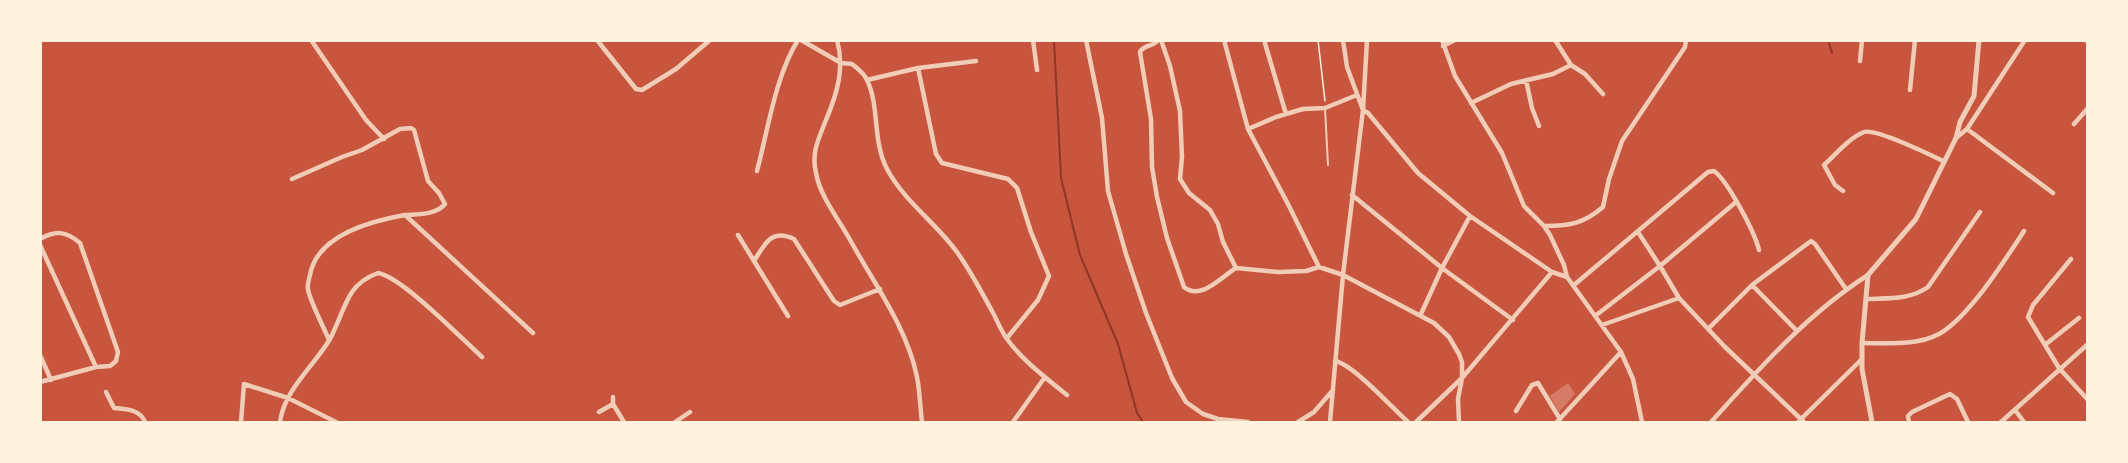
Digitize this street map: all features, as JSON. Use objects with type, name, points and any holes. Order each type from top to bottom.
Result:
[{"type":"street","points":[[311,40],[366,120],[384,139]]},
{"type":"street","points":[[597,40],[636,89],[642,90],[676,69],[710,40]]},
{"type":"street","points":[[757,171],[778,87],[790,54],[799,40],[841,63],[852,64],[867,80],[874,105],[879,149],[886,166],[907,198],[931,221],[958,254],[1007,339],[1031,365],[1067,395]]},
{"type":"street","points":[[837,40],[841,75],[816,143],[814,160],[816,175],[822,191],[895,315],[917,376],[922,423]]},
{"type":"street","points":[[1033,40],[1037,70]]},
{"type":"street","points":[[1086,40],[1102,118],[1108,191],[1146,313],[1172,378],[1186,402],[1203,414],[1218,419],[1248,423]]},
{"type":"street","points":[[1236,268],[1210,210],[1190,193],[1180,179],[1182,157],[1180,111],[1170,66],[1159,40],[1156,44],[1142,49],[1142,66],[1150,112],[1152,167],[1167,238],[1184,287],[1190,292],[1196,292],[1215,283],[1236,268],[1278,273],[1305,271],[1319,267],[1343,275],[1421,315],[1449,337],[1462,362],[1458,423]]},
{"type":"street","points":[[1224,40],[1248,129],[1319,267]]},
{"type":"street","points":[[1264,40],[1286,114]]},
{"type":"street","points":[[1343,40],[1347,67],[1363,110],[1418,173],[1470,216],[1552,272],[1567,277]]},
{"type":"street","points":[[1330,423],[1343,275],[1363,110],[1367,40]]},
{"type":"street","points":[[1455,40],[1442,43],[1455,76],[1502,153],[1524,206],[1544,226],[1564,265],[1567,277],[1621,352],[1633,379],[1642,423]]},
{"type":"street","points":[[1555,40],[1571,65],[1584,74],[1603,94]]},
{"type":"street","points":[[1544,226],[1579,223],[1603,207],[1609,179],[1622,141],[1684,47],[1686,40]]},
{"type":"street","points":[[1860,61],[1862,40]]},
{"type":"street","points":[[1910,90],[1915,40]]},
{"type":"street","points":[[1713,422],[1797,331],[1815,314],[1868,275],[1916,219],[1974,96],[1979,40]]},
{"type":"street","points":[[1956,138],[1967,129],[2025,40]]},
{"type":"street","points":[[867,80],[918,68],[976,61]]},
{"type":"street","points":[[1471,103],[1497,90],[1553,74],[1571,65]]},
{"type":"street","points":[[918,68],[936,154],[942,163],[1013,182],[1048,271],[1047,282],[1038,300],[1007,339]]},
{"type":"street","points":[[1526,80],[1532,108],[1539,126]]},
{"type":"street","points":[[1248,129],[1303,109],[1325,108],[1356,95]]},
{"type":"street","points":[[2074,124],[2088,108]]},
{"type":"street","points":[[292,179],[362,150],[406,127],[414,130],[428,181],[445,204],[441,209],[433,212],[384,219],[356,229],[336,240],[318,254],[310,272],[308,288],[329,340]]},
{"type":"street","points":[[1967,129],[2053,193]]},
{"type":"street","points":[[1843,191],[1835,185],[1824,165],[1846,144],[1868,130],[1943,161]]},
{"type":"street","points":[[1574,285],[1708,172],[1714,171],[1719,174],[1753,233],[1759,250]]},
{"type":"street","points":[[1352,195],[1442,268],[1513,320]]},
{"type":"street","points":[[1595,316],[1660,266],[1736,202]]},
{"type":"street","points":[[1866,299],[1906,297],[1918,294],[1928,287],[1980,212]]},
{"type":"street","points":[[405,215],[533,333]]},
{"type":"street","points":[[1421,315],[1442,268],[1470,216]]},
{"type":"street","points":[[1862,343],[1903,342],[1926,339],[1939,334],[1958,319],[2024,231]]},
{"type":"street","points":[[40,239],[52,233],[64,232],[80,243],[118,352],[116,361],[110,366],[96,367],[40,382]]},
{"type":"street","points":[[1638,232],[1679,298],[1801,422],[1862,359]]},
{"type":"street","points":[[738,235],[788,316]]},
{"type":"street","points":[[754,261],[765,243],[772,237],[787,236],[794,239],[834,302],[840,305],[880,289]]},
{"type":"street","points":[[1708,329],[1752,285],[1811,241],[1846,290]]},
{"type":"street","points":[[40,245],[96,367]]},
{"type":"street","points":[[2071,260],[2028,313],[2060,368],[2088,400]]},
{"type":"street","points":[[1416,423],[1462,378],[1552,272]]},
{"type":"street","points":[[280,423],[281,413],[288,399],[309,365],[329,340],[352,292],[359,283],[378,273],[387,274],[403,286],[482,357]]},
{"type":"street","points":[[1868,275],[1862,359],[1872,423]]},
{"type":"street","points":[[1752,285],[1797,331]]},
{"type":"street","points":[[1602,325],[1679,298]]},
{"type":"street","points":[[2046,344],[2079,318]]},
{"type":"street","points":[[2001,423],[2088,344]]},
{"type":"street","points":[[1516,411],[1532,385],[1538,383],[1559,421],[1621,352]]},
{"type":"street","points":[[40,355],[51,380]]},
{"type":"street","points":[[1335,361],[1344,363],[1408,423]]},
{"type":"street","points":[[1013,423],[1045,377]]},
{"type":"street","points":[[241,423],[244,384],[288,399],[335,422]]},
{"type":"street","points":[[1298,423],[1314,412],[1333,390]]},
{"type":"street","points":[[106,392],[114,408],[124,407],[131,410],[143,417],[145,423]]},
{"type":"street","points":[[1909,423],[1908,416],[1912,412],[1950,394],[1957,399],[1968,423]]},
{"type":"street","points":[[613,397],[613,404],[624,423]]},
{"type":"street","points":[[599,412],[613,404]]},
{"type":"street","points":[[2015,410],[2024,423]]},
{"type":"street","points":[[675,423],[690,412]]},
{"type":"lane","points":[[1325,108],[1328,165]]},
{"type":"path","points":[[1318,40],[1325,108]]},
{"type":"building","points":[[1568,383],[1575,394],[1559,412],[1550,396]]},
{"type":"waterway","points":[[1054,40],[1061,178],[1080,255],[1118,344],[1137,413],[1143,422]]},
{"type":"waterway","points":[[1828,40],[1832,53]]}]
